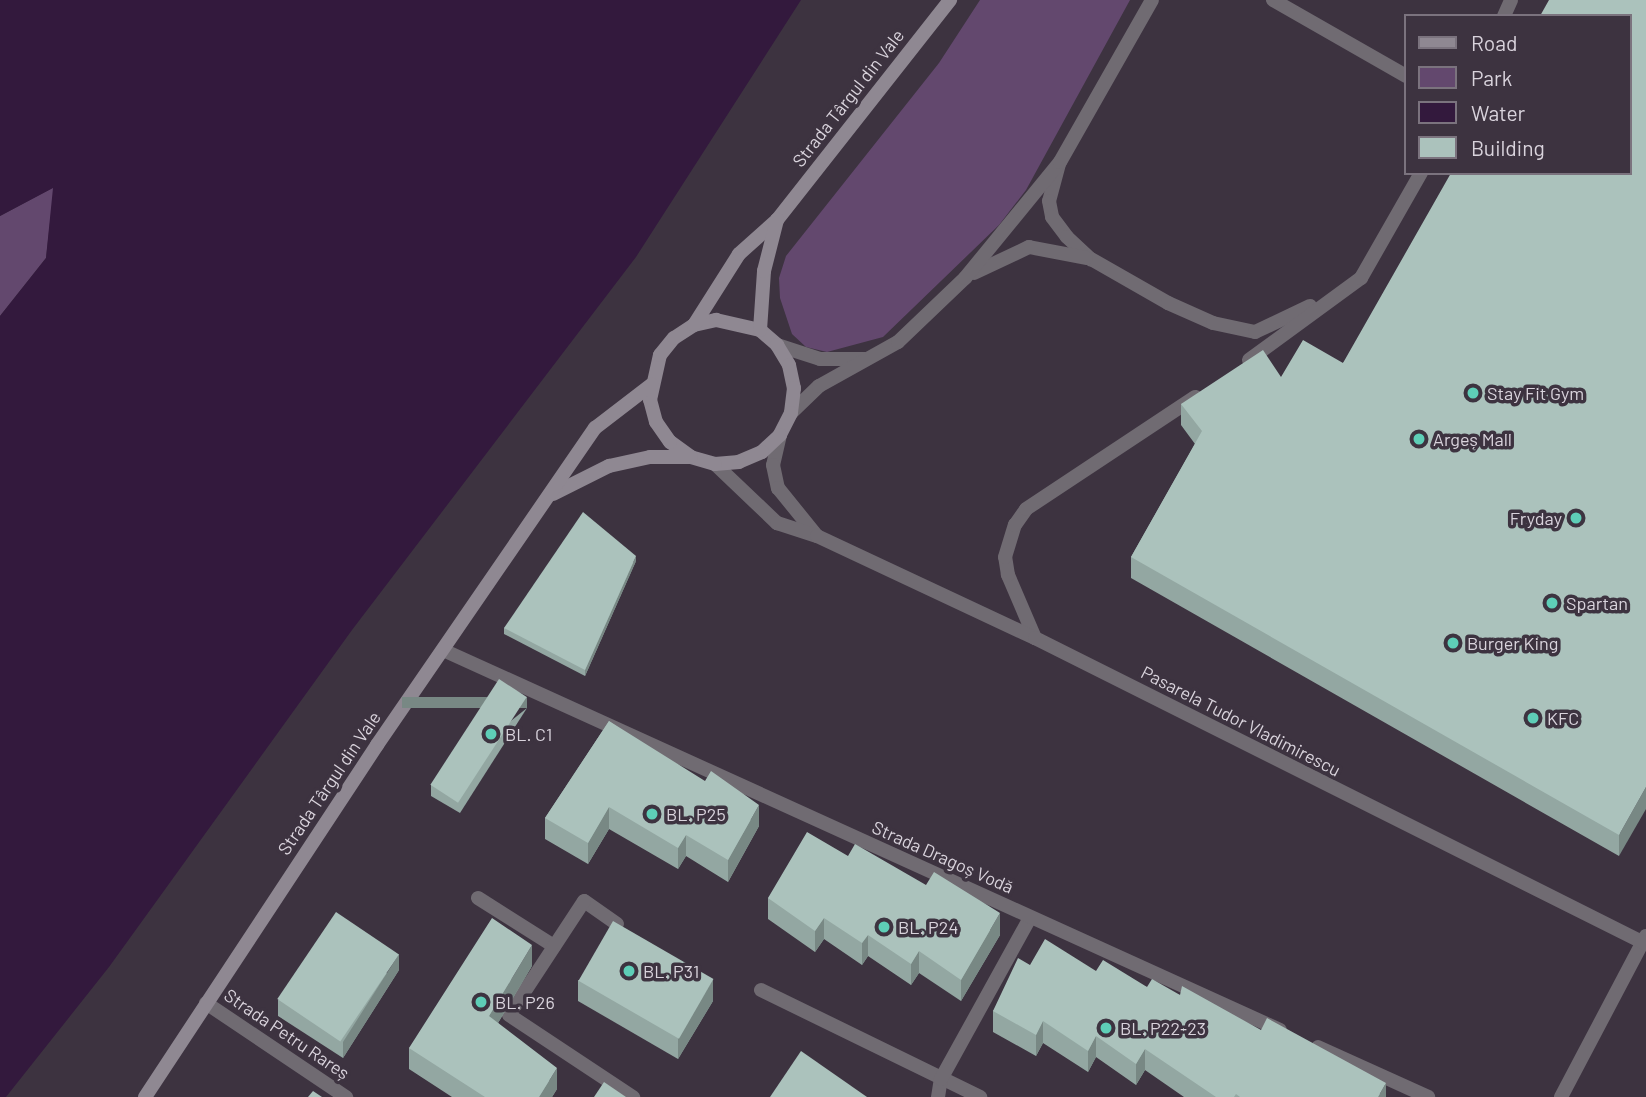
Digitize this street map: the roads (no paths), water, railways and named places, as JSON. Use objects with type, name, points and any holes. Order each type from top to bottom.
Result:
[{"type":"street","name":"Strada Târgul din Vale","points":[[694,325],[739,254],[777,220],[950,0]]},
{"type":"street","points":[[791,412],[819,386],[898,342],[965,278],[1060,162],[1152,0]]},
{"type":"street","points":[[1273,0],[1404,75]]},
{"type":"street","points":[[1060,162],[1049,201],[1052,217],[1091,259],[1168,303],[1213,323],[1255,332],[1337,293]]},
{"type":"street","points":[[1233,371],[1361,278],[1420,175]]},
{"type":"street","name":"Strada Târgul din Vale","points":[[760,330],[764,271],[777,220]]},
{"type":"street","points":[[965,278],[1028,247],[1091,259]]},
{"type":"street","name":"Strada Târgul din Vale","points":[[552,494],[609,466],[650,457],[691,457],[715,464],[751,457],[780,435],[791,412],[794,388],[789,365],[777,345],[760,330],[716,320],[694,325],[674,338],[660,355],[651,385],[656,422],[670,442],[691,457]]},
{"type":"street","points":[[777,345],[820,359],[867,359]]},
{"type":"street","name":"Strada Târgul din Vale","points":[[145,1097],[443,650],[595,428],[651,385]]},
{"type":"street","points":[[1035,638],[1008,575],[1005,557],[1009,540],[1027,509],[1212,386]]},
{"type":"street","name":"Pasarela Tudor Vladimirescu","points":[[780,435],[773,465],[778,488],[817,536]]},
{"type":"street","name":"Pasarela Tudor Vladimirescu","points":[[715,464],[777,523],[817,536],[1035,638],[1646,944]]},
{"type":"street","name":"Strada Dragoș Vodă","points":[[443,650],[1428,1097]]},
{"type":"street","points":[[478,898],[554,946]]},
{"type":"street","points":[[617,924],[583,901],[509,1015],[633,1097]]},
{"type":"street","points":[[938,1097],[941,1079],[1030,918]]},
{"type":"street","points":[[1561,1097],[1646,936]]},
{"type":"street","points":[[761,990],[980,1097]]},
{"type":"street","name":"Strada Petru Rareș","points":[[206,1003],[346,1097]]},
{"type":"water","points":[[0,0],[801,0],[636,257],[352,630],[109,967],[6,1097],[0,1097],[0,316],[46,258],[53,188],[0,216]]},
{"type":"place","name":"Stay Fit Gym","points":[[1473,393]]},
{"type":"place","name":"Argeș Mall","points":[[1419,439]]},
{"type":"place","name":"Fryday","points":[[1576,518]]},
{"type":"place","name":"Spartan","points":[[1552,603]]},
{"type":"place","name":"Burger King","points":[[1453,643]]},
{"type":"place","name":"KFC","points":[[1533,718]]},
{"type":"place","name":"BL. C1","points":[[491,734]]},
{"type":"place","name":"BL. P25","points":[[652,814]]},
{"type":"place","name":"BL. P24","points":[[884,927]]},
{"type":"place","name":"BL. P31","points":[[629,971]]},
{"type":"place","name":"BL. P26","points":[[481,1002]]},
{"type":"place","name":"BL. P22-23","points":[[1106,1028]]}]
